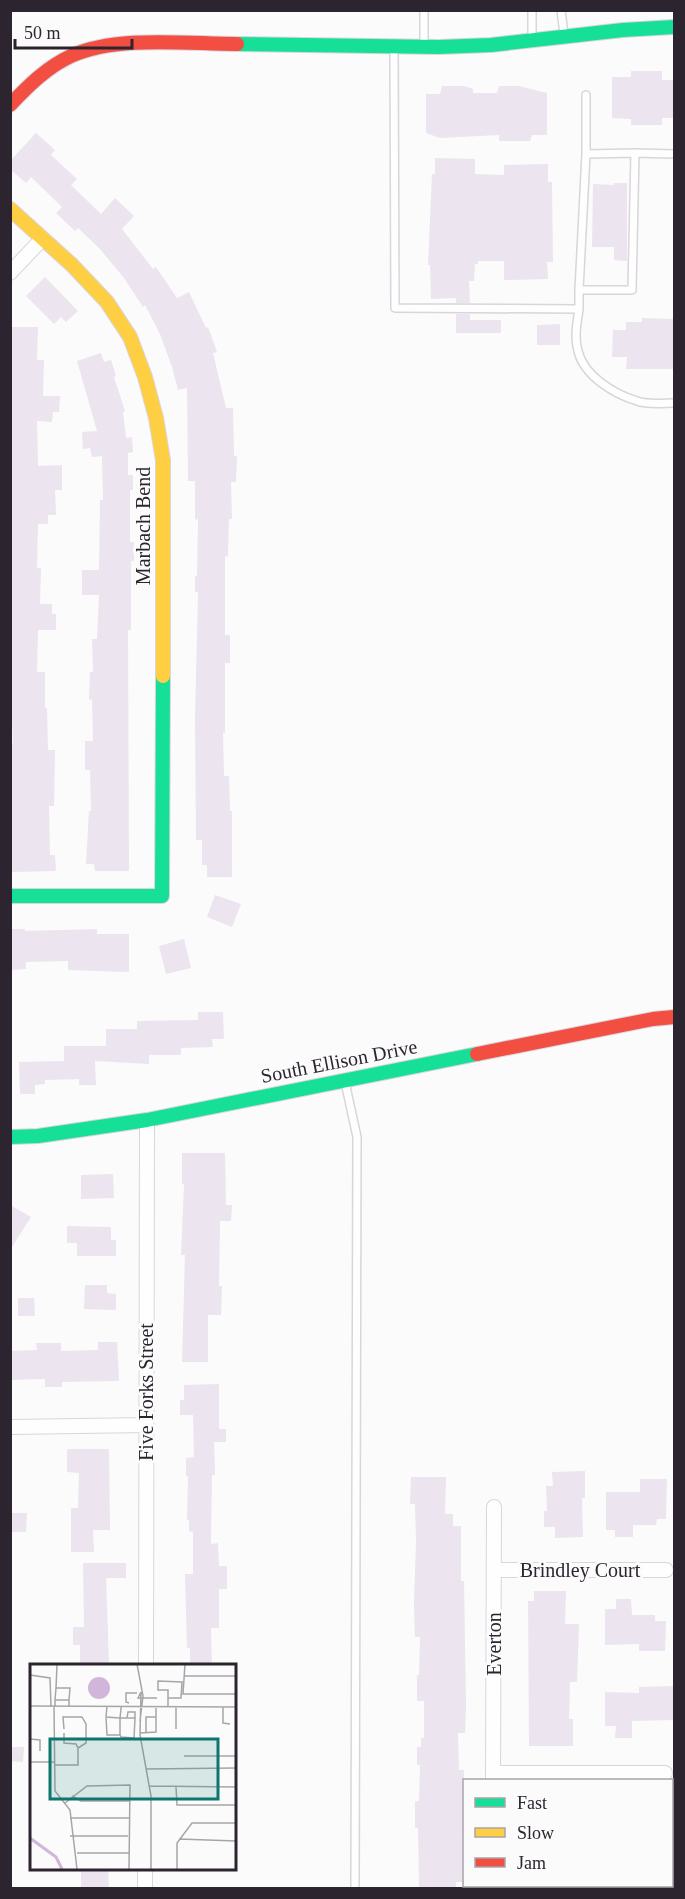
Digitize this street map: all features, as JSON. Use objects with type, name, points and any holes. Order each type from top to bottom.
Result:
[{"type":"street","points":[[10,105],[42,72],[69,56],[98,46],[136,43],[424,47],[491,45],[675,27]]},
{"type":"street","name":"Marbach Bend","points":[[10,209],[87,279],[108,303],[128,335],[142,367],[157,414],[163,460],[162,896],[10,896]]},
{"type":"street","points":[[10,273],[42,239]]},
{"type":"street","name":"South Ellison Drive","points":[[10,1137],[38,1136],[147,1120],[653,1019],[675,1017]]},
{"type":"street","name":"Five Forks Street","points":[[146,1664],[147,1120]]},
{"type":"street","points":[[10,1427],[146,1425]]},
{"type":"street","name":"Everton","points":[[493,1777],[494,1507]]},
{"type":"street","name":"Brindley Court","points":[[494,1570],[666,1570]]},
{"type":"street","points":[[493,1777],[665,1773]]},
{"type":"street","points":[[145,1869],[145,1888]]},
{"type":"lane","points":[[424,10],[424,47]]},
{"type":"lane","points":[[531,40],[532,10]]},
{"type":"lane","points":[[561,10],[565,37]]},
{"type":"lane","points":[[393,46],[394,308],[579,309]]},
{"type":"lane","points":[[586,95],[586,154],[579,309],[576,329],[578,353],[591,374],[610,389],[639,402],[675,403]]},
{"type":"lane","points":[[579,290],[632,290],[635,153]]},
{"type":"lane","points":[[586,154],[675,154]]},
{"type":"lane","points":[[345,1080],[357,1137],[355,1888]]},
{"type":"building","points":[[631,71],[662,71],[662,80],[675,80],[675,118],[662,118],[662,125],[631,125],[631,119],[612,118],[612,77],[631,77]]},
{"type":"building","points":[[442,86],[464,86],[473,89],[473,93],[497,93],[499,86],[519,86],[547,93],[547,135],[532,135],[530,141],[499,141],[499,135],[440,138],[426,133],[426,94],[440,94]]},
{"type":"building","points":[[36,133],[55,150],[51,155],[77,179],[71,185],[101,214],[115,198],[134,216],[122,229],[153,269],[156,267],[177,298],[189,292],[206,328],[208,327],[217,352],[213,353],[226,408],[233,408],[234,456],[237,456],[236,482],[231,482],[232,519],[229,519],[228,557],[225,556],[225,635],[230,635],[230,663],[225,663],[225,733],[223,733],[224,776],[229,776],[230,811],[232,811],[232,877],[207,877],[207,865],[202,865],[202,840],[196,840],[195,718],[198,592],[195,592],[195,576],[197,576],[198,519],[195,520],[195,481],[188,481],[187,388],[178,390],[160,334],[145,305],[143,307],[124,278],[99,248],[78,228],[75,231],[56,213],[62,207],[31,177],[26,183],[10,169],[10,161]]},
{"type":"building","points":[[435,158],[475,159],[475,174],[504,175],[504,165],[548,164],[548,182],[552,182],[553,262],[547,262],[548,279],[504,280],[504,261],[478,261],[478,264],[475,264],[474,281],[469,281],[470,303],[456,303],[456,298],[431,299],[430,265],[428,265],[432,174],[435,174]]},
{"type":"building","points":[[614,183],[627,183],[627,261],[614,260],[614,247],[592,247],[593,184],[614,185]]},
{"type":"building","points":[[45,277],[78,311],[66,322],[61,317],[54,324],[26,296]]},
{"type":"building","points":[[456,314],[470,314],[470,320],[501,320],[501,333],[456,333]]},
{"type":"building","points":[[642,318],[675,319],[675,369],[626,369],[627,357],[612,357],[613,330],[626,330],[626,322],[642,322]]},
{"type":"building","points":[[560,324],[560,345],[537,345],[537,325]]},
{"type":"building","points":[[10,327],[38,327],[37,360],[44,360],[43,396],[60,396],[59,412],[53,412],[52,422],[37,421],[38,466],[62,465],[62,490],[55,490],[56,515],[48,515],[48,524],[38,524],[37,568],[41,568],[40,604],[52,604],[52,614],[56,614],[56,630],[38,630],[37,672],[45,672],[48,750],[55,750],[54,806],[49,806],[50,855],[55,855],[56,871],[11,872],[11,743],[13,743],[10,663]]},
{"type":"building","points":[[101,353],[104,362],[111,360],[125,411],[123,412],[126,438],[132,437],[133,452],[128,453],[128,475],[133,475],[133,490],[130,490],[130,542],[134,542],[134,561],[131,561],[131,630],[128,630],[129,871],[95,871],[94,864],[86,864],[89,811],[91,811],[90,770],[85,770],[85,741],[93,741],[92,700],[89,699],[90,672],[93,672],[92,639],[97,639],[99,595],[82,595],[82,570],[99,570],[100,500],[103,500],[102,456],[92,457],[90,448],[83,449],[82,432],[97,431],[77,361]]},
{"type":"building","points":[[215,895],[241,904],[232,927],[207,917]]},
{"type":"building","points":[[10,929],[25,929],[25,931],[97,929],[97,934],[129,934],[129,972],[68,970],[68,961],[26,962],[26,969],[10,970]]},
{"type":"building","points":[[184,939],[191,968],[166,974],[159,946]]},
{"type":"building","points":[[198,1012],[223,1012],[224,1039],[212,1039],[213,1047],[181,1048],[181,1055],[149,1055],[149,1064],[95,1061],[96,1085],[79,1085],[79,1079],[45,1080],[45,1084],[35,1085],[35,1094],[20,1094],[19,1062],[64,1061],[64,1046],[106,1046],[106,1029],[137,1029],[137,1021],[198,1020]]},
{"type":"building","points":[[182,1153],[225,1153],[226,1205],[232,1205],[231,1221],[220,1221],[221,1315],[208,1315],[208,1362],[182,1362],[185,1255],[181,1255],[184,1184],[182,1184]]},
{"type":"building","points":[[113,1174],[114,1198],[81,1199],[81,1175]]},
{"type":"building","points":[[10,1205],[31,1217],[10,1250]]},
{"type":"building","points":[[67,1226],[111,1227],[111,1240],[116,1240],[116,1256],[77,1256],[77,1243],[67,1243]]},
{"type":"building","points":[[85,1285],[107,1285],[107,1293],[116,1294],[116,1310],[84,1309]]},
{"type":"building","points":[[18,1298],[34,1298],[35,1316],[18,1316]]},
{"type":"building","points":[[98,1342],[117,1342],[119,1381],[62,1382],[62,1387],[45,1387],[45,1379],[10,1380],[10,1351],[37,1350],[36,1343],[61,1343],[61,1351],[98,1350]]},
{"type":"building","points":[[219,1384],[219,1429],[226,1429],[226,1442],[214,1442],[215,1475],[212,1475],[211,1544],[218,1543],[219,1566],[227,1566],[227,1589],[219,1589],[219,1628],[211,1628],[212,1664],[190,1664],[190,1648],[187,1648],[185,1574],[193,1574],[193,1532],[189,1531],[189,1520],[187,1520],[186,1458],[194,1457],[193,1415],[180,1415],[180,1400],[184,1400],[184,1385]]},
{"type":"building","points":[[67,1449],[109,1449],[110,1530],[93,1530],[94,1552],[71,1552],[71,1508],[78,1508],[79,1473],[67,1472]]},
{"type":"building","points":[[585,1471],[585,1498],[582,1498],[583,1537],[555,1538],[555,1527],[544,1527],[544,1511],[547,1511],[546,1486],[553,1486],[552,1472]]},
{"type":"building","points":[[411,1477],[446,1477],[445,1514],[453,1514],[453,1526],[461,1526],[466,1706],[465,1733],[458,1733],[459,1770],[464,1770],[463,1882],[456,1882],[456,1888],[419,1888],[415,1801],[419,1801],[420,1765],[417,1765],[417,1747],[421,1747],[421,1738],[424,1738],[424,1701],[417,1701],[420,1637],[415,1637],[415,1504],[410,1504]]},
{"type":"building","points":[[640,1479],[667,1479],[666,1519],[657,1519],[656,1525],[633,1525],[633,1537],[615,1537],[615,1530],[606,1530],[606,1492],[640,1492]]},
{"type":"building","points":[[10,1513],[27,1513],[26,1532],[10,1532]]},
{"type":"building","points":[[83,1563],[126,1563],[126,1578],[106,1578],[109,1664],[80,1664],[80,1645],[73,1645],[73,1627],[84,1627]]},
{"type":"building","points":[[534,1591],[566,1591],[565,1624],[579,1624],[577,1682],[570,1682],[569,1719],[573,1719],[573,1746],[529,1746],[528,1601],[534,1601]]},
{"type":"building","points":[[616,1599],[631,1599],[632,1615],[655,1615],[655,1621],[666,1621],[665,1651],[639,1651],[639,1644],[605,1645],[605,1609],[616,1609]]},
{"type":"building","points":[[675,1686],[675,1720],[632,1721],[632,1738],[615,1738],[616,1726],[605,1726],[605,1692],[639,1693],[639,1687]]},
{"type":"building","points":[[10,1747],[24,1747],[23,1762],[10,1761]]},
{"type":"building","points":[[81,1869],[108,1869],[109,1888],[81,1888]]},
{"type":"traffic: fast","points":[[237,44],[439,47],[491,45],[623,30],[674,27]]},
{"type":"traffic: fast","points":[[10,896],[162,896],[163,676]]},
{"type":"traffic: fast","points":[[10,1137],[38,1136],[147,1120],[477,1054]]},
{"type":"traffic: slow","points":[[10,209],[72,265],[107,302],[130,337],[145,377],[156,418],[163,460],[163,676]]},
{"type":"traffic: jam","points":[[10,105],[46,71],[71,56],[89,49],[109,45],[153,42],[237,44]]},
{"type":"traffic: jam","points":[[477,1054],[653,1019],[674,1017]]}]
